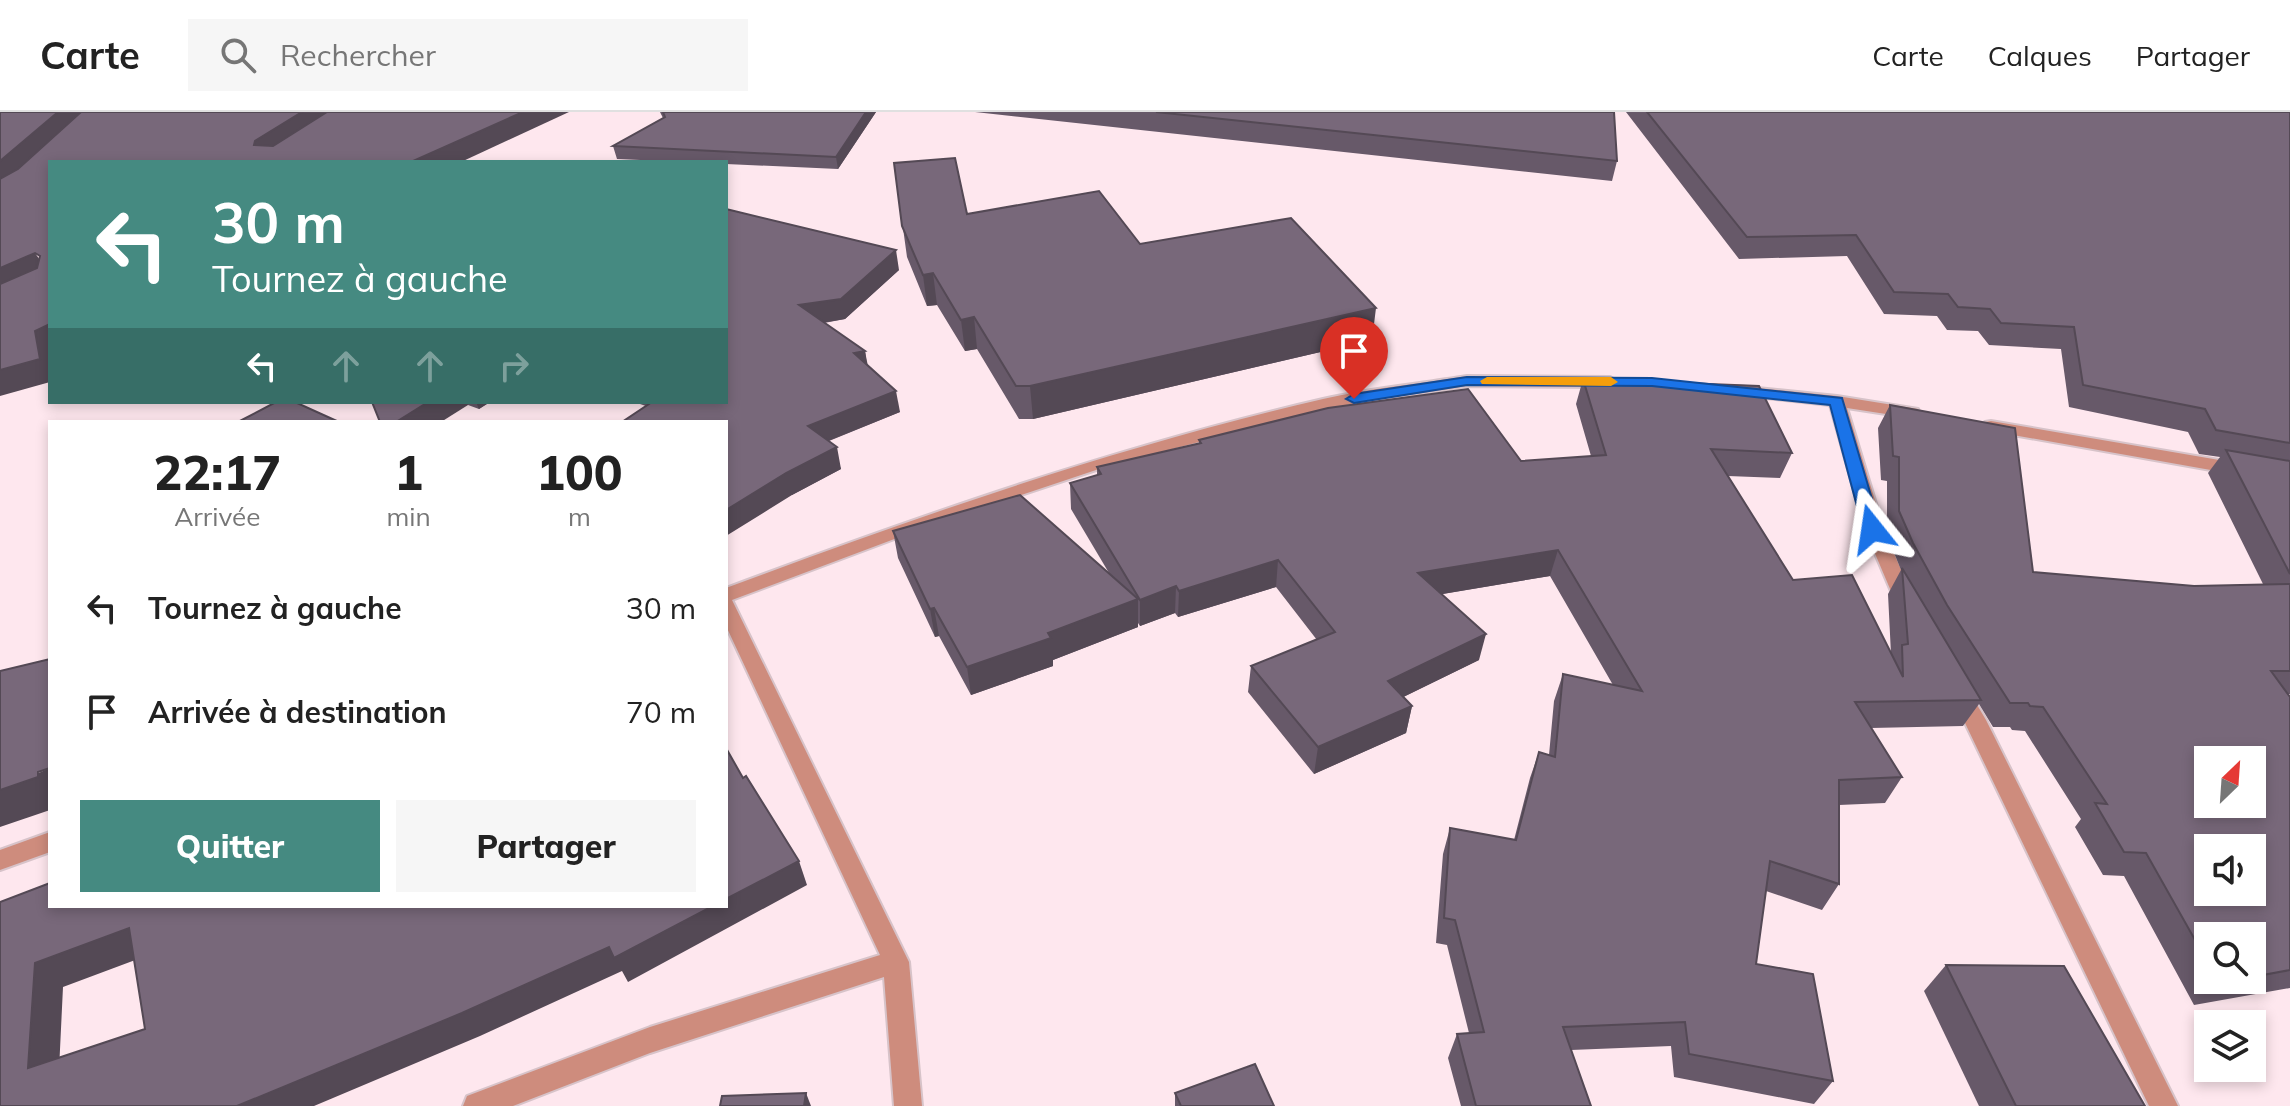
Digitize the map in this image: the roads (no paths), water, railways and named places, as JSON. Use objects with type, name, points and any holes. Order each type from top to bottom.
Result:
[{"type":"street","points":[[728,594],[930,519],[1099,463],[1326,403],[1467,381],[1621,382]]},
{"type":"street","points":[[1714,388],[1837,401],[1928,416]]},
{"type":"street","points":[[1837,401],[1872,529],[1887,568],[1914,619]]},
{"type":"street","points":[[1973,423],[2290,478]]},
{"type":"street","points":[[728,609],[896,962],[908,1106]]},
{"type":"street","points":[[1944,670],[1975,720],[2164,1106]]},
{"type":"street","points":[[0,860],[48,843]]},
{"type":"street","points":[[477,1106],[650,1040],[896,962]]}]
